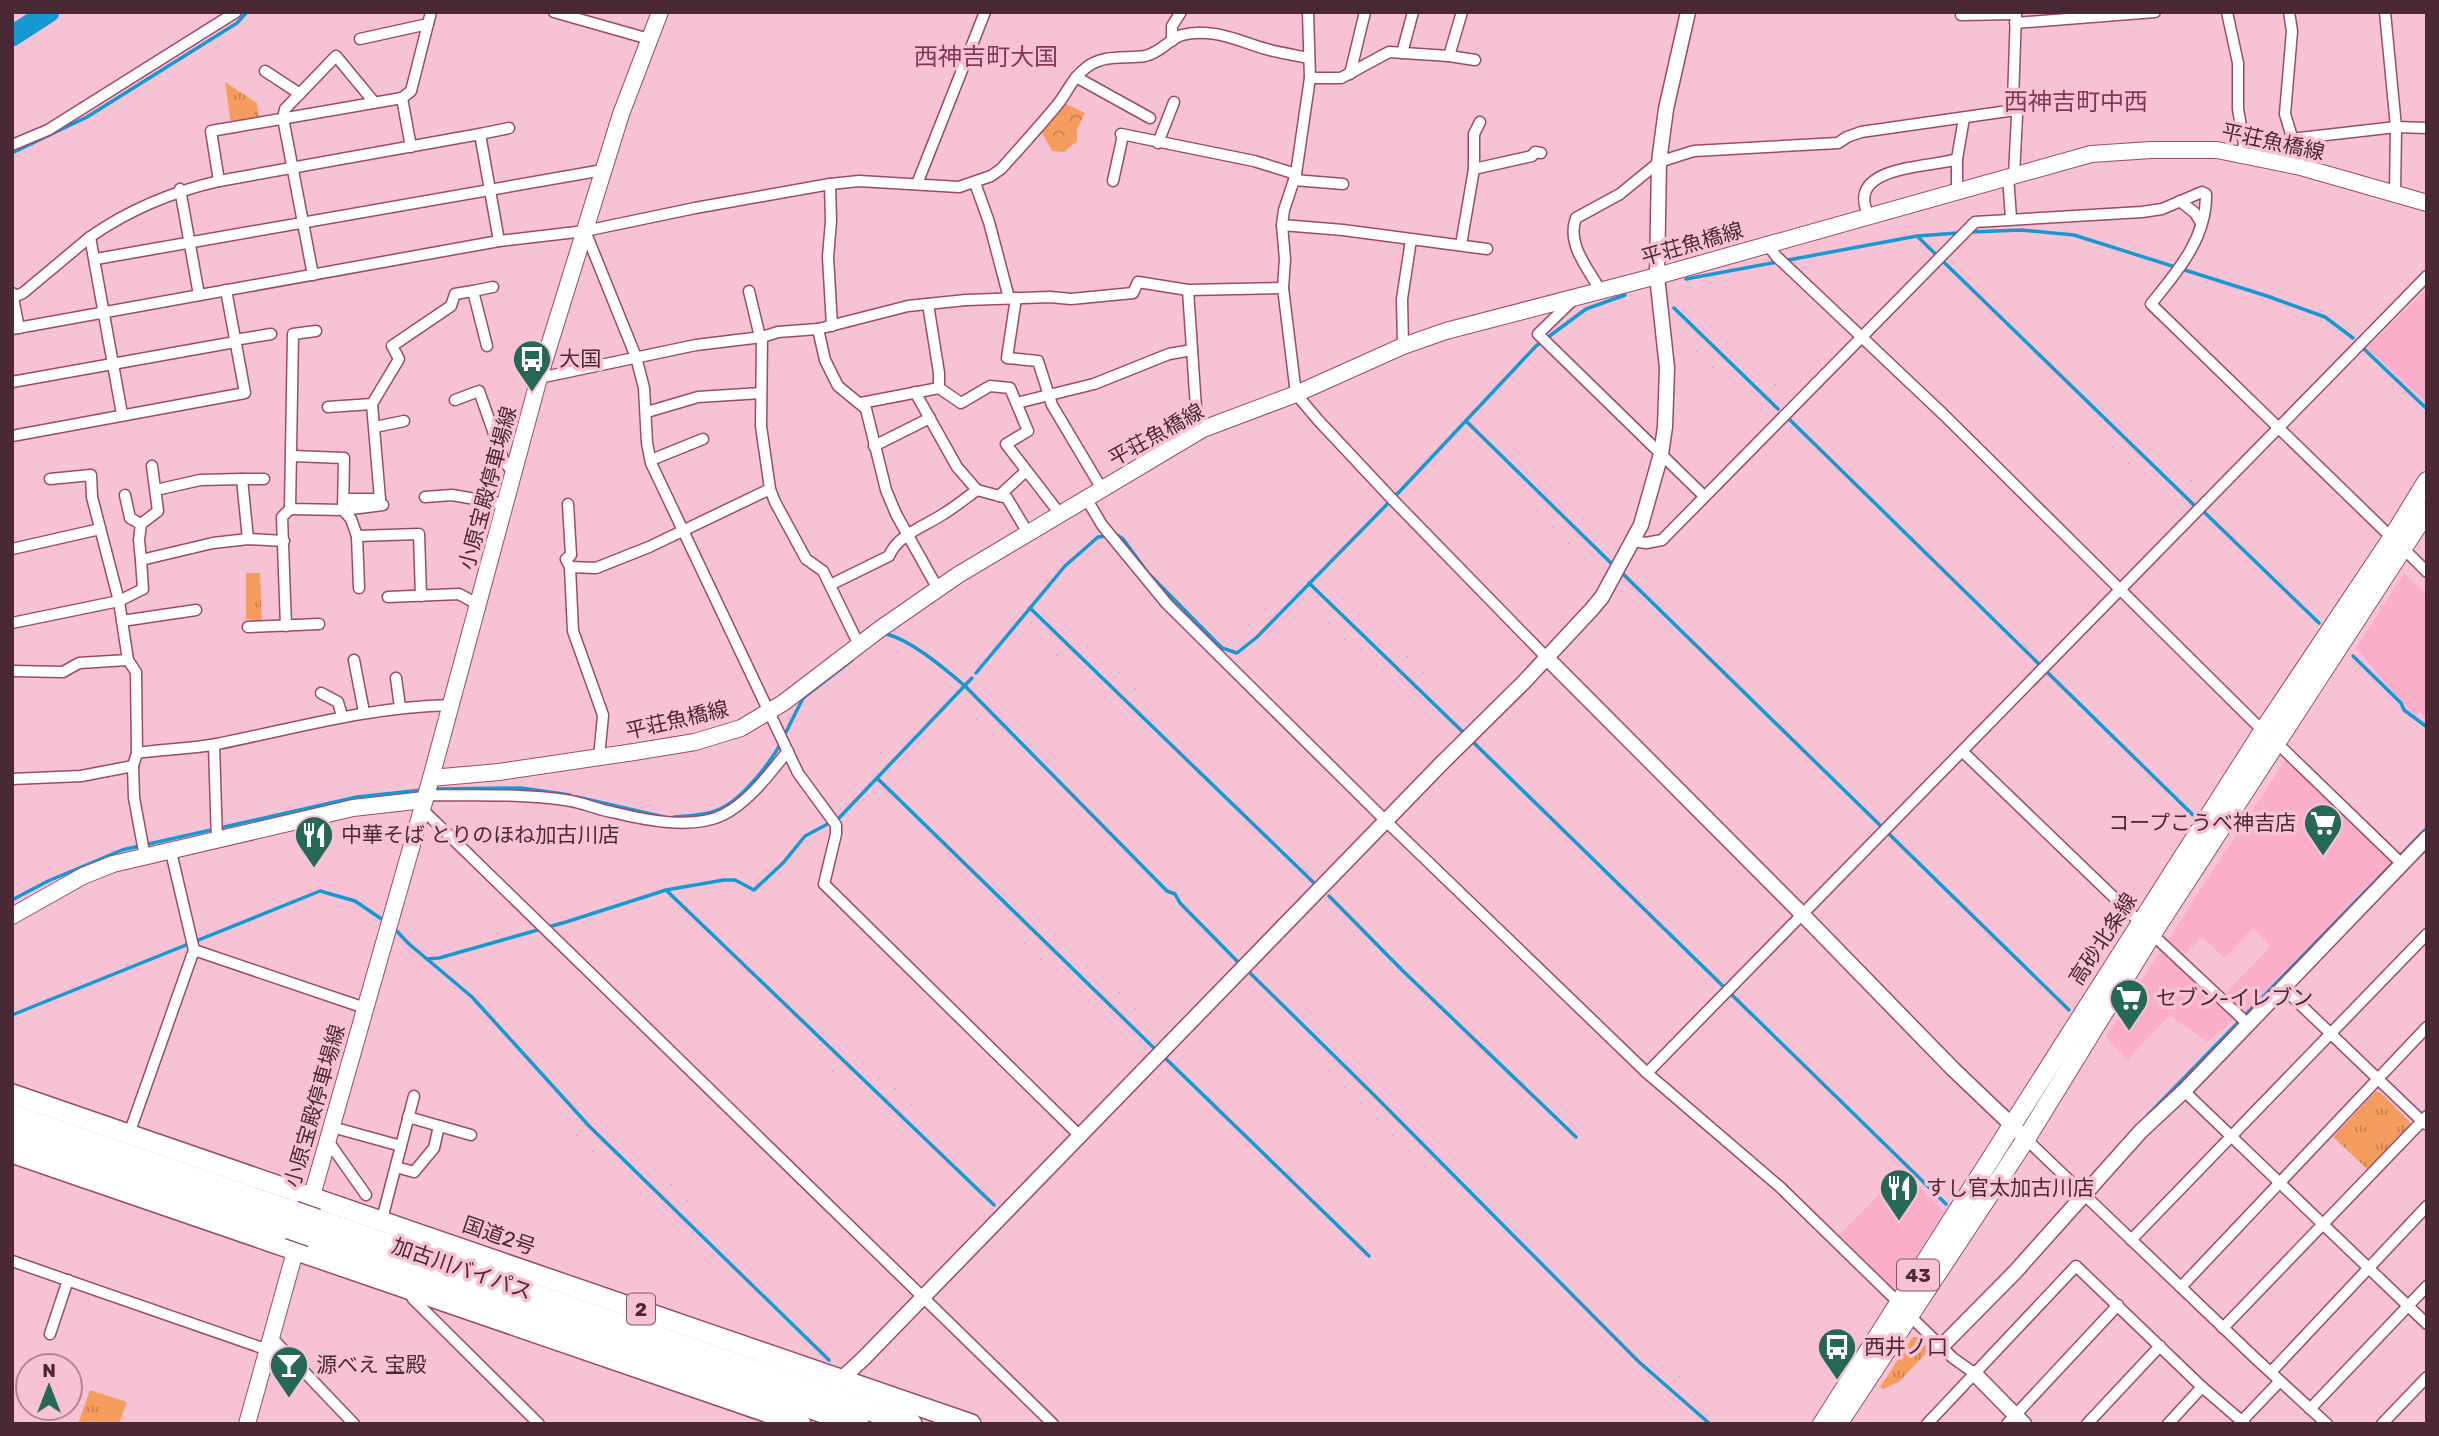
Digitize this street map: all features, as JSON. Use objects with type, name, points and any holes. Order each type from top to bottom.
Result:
[{"type":"highway","name":"国道2号","points":[[12,1094],[382,1219],[839,1381],[971,1424]]},
{"type":"highway","name":"加古川バイパス","points":[[12,1115],[291,1220],[858,1424]]},
{"type":"highway","name":"加古川バイパス","points":[[12,1133],[291,1220]]},
{"type":"highway","points":[[12,1153],[796,1421]]},
{"type":"highway","name":"加古川バイパス","points":[[314,1228],[911,1424]]},
{"type":"main road","name":"小原宝殿停車場線","points":[[247,1424],[479,605],[539,378],[603,170],[660,12]]},
{"type":"main road","name":"平荘魚橋線","points":[[12,915],[83,876],[144,848],[171,852],[426,792],[499,772],[695,742],[741,727],[769,711],[938,589],[1203,429],[1296,394],[1403,346],[1446,331],[1600,290],[1657,279],[1772,250],[1868,216],[2091,154],[2217,150],[2301,167],[2427,202]]},
{"type":"main road","name":"高砂北条線","points":[[1838,1424],[2012,1124],[2278,744],[2397,543],[2427,481]]},
{"type":"main road","name":"高砂北条線","points":[[1822,1424],[2026,1139],[2263,731],[2397,543],[2427,512]]},
{"type":"street","points":[[12,145],[48,130],[236,12]]},
{"type":"street","points":[[554,12],[649,39]]},
{"type":"street","points":[[918,184],[985,12]]},
{"type":"street","points":[[1172,41],[1172,26],[1181,12]]},
{"type":"street","points":[[1308,12],[1310,78],[1295,177],[1282,225],[1283,288],[1296,394],[1395,502],[1952,1069],[2327,1424]]},
{"type":"street","points":[[1350,74],[1365,12]]},
{"type":"street","points":[[1402,53],[1413,12]]},
{"type":"street","points":[[1449,56],[1462,12]]},
{"type":"street","points":[[839,1381],[1464,743],[1602,597],[1641,525],[1661,454],[1668,387],[1657,279],[1659,162],[1665,109],[1688,12]]},
{"type":"street","points":[[1962,15],[2155,12]]},
{"type":"street","points":[[2227,12],[2238,63],[2238,109],[2244,144],[2242,154]]},
{"type":"street","points":[[2289,12],[2292,31],[2285,114],[2301,167]]},
{"type":"street","points":[[2385,12],[2396,127],[2395,193]]},
{"type":"street","points":[[2011,218],[2011,175],[2017,116],[2016,16]]},
{"type":"street","points":[[360,39],[430,18]]},
{"type":"street","points":[[219,181],[211,131],[402,98],[411,91],[430,18]]},
{"type":"street","points":[[509,128],[180,190],[120,218],[90,237],[23,293],[13,295],[16,328],[499,241],[585,231],[830,184],[859,181],[959,187],[975,183],[1001,169],[1060,102],[1076,77],[1089,65],[1103,59],[1146,55],[1161,50],[1183,35],[1207,33],[1230,36],[1267,49],[1309,58]]},
{"type":"street","points":[[1310,78],[1341,78],[1383,54],[1449,56],[1475,60]]},
{"type":"street","points":[[313,275],[283,118],[285,109],[336,57],[374,102]]},
{"type":"street","points":[[265,71],[300,94]]},
{"type":"street","points":[[1076,77],[1150,118]]},
{"type":"street","points":[[402,98],[411,147]]},
{"type":"street","points":[[1158,143],[1174,102]]},
{"type":"street","points":[[1600,290],[1575,244],[1576,218],[1620,194],[1659,162],[1694,152],[1838,143],[1847,136],[1861,132],[2015,110]]},
{"type":"street","points":[[1957,190],[1957,159],[1964,118]]},
{"type":"street","points":[[1461,245],[1474,169],[1474,134],[1480,122]]},
{"type":"street","points":[[2291,139],[2396,127],[2427,128]]},
{"type":"street","points":[[480,134],[499,241]]},
{"type":"street","points":[[1113,181],[1122,135],[1254,161],[1295,177],[1343,184]]},
{"type":"street","points":[[1474,169],[1532,156],[1535,152],[1541,153]]},
{"type":"street","points":[[1868,216],[1864,208],[1868,186],[1882,175],[1957,159]]},
{"type":"street","points":[[96,259],[603,170]]},
{"type":"street","points":[[975,183],[1013,298],[1007,358],[1038,361],[1048,396],[1102,489]]},
{"type":"street","points":[[830,184],[828,257],[832,326]]},
{"type":"street","points":[[180,190],[199,295]]},
{"type":"street","points":[[1633,541],[1646,543],[1662,540],[1975,222],[2141,212],[2162,209],[2196,193],[2206,194],[2201,223],[2186,262],[2151,304],[2427,572]]},
{"type":"street","points":[[2180,201],[2195,213],[2201,223]]},
{"type":"street","points":[[1282,225],[1421,239],[1487,249]]},
{"type":"street","points":[[585,231],[636,358],[644,388],[650,460],[798,773],[832,820],[834,847],[824,884],[1080,1136]]},
{"type":"street","points":[[90,237],[122,414]]},
{"type":"street","points":[[1403,346],[1402,299],[1411,240]]},
{"type":"street","points":[[1772,250],[1943,414],[2263,731]]},
{"type":"street","points":[[1647,1073],[2427,276]]},
{"type":"street","points":[[539,378],[732,339],[818,329],[908,306],[1013,298],[1070,299],[1133,293],[1138,282],[1188,290],[1283,288]]},
{"type":"street","points":[[286,626],[282,517],[290,509],[380,499],[372,404],[399,359],[392,346],[451,306],[455,294],[493,287]]},
{"type":"street","points":[[12,436],[245,393],[226,290]]},
{"type":"street","points":[[1188,290],[1196,408],[1203,429]]},
{"type":"street","points":[[473,291],[487,346]]},
{"type":"street","points":[[749,291],[761,337],[761,426],[770,489],[806,559],[823,571],[859,645]]},
{"type":"street","points":[[1576,296],[1567,308],[1538,334],[1704,496]]},
{"type":"street","points":[[928,304],[939,388]]},
{"type":"street","points":[[818,329],[825,360],[838,386],[861,403],[869,416],[886,490],[907,535],[938,589]]},
{"type":"street","points":[[290,509],[292,456],[289,341],[293,334],[316,331]]},
{"type":"street","points":[[12,382],[271,334]]},
{"type":"street","points":[[1017,403],[1094,384],[1130,367],[1169,354],[1192,350]]},
{"type":"street","points":[[861,403],[939,388],[961,403],[990,386],[1007,386],[1028,431],[1006,444],[1060,514]]},
{"type":"street","points":[[455,400],[479,391],[503,459],[512,472]]},
{"type":"street","points":[[915,392],[957,467],[977,490],[1007,498],[1028,533]]},
{"type":"street","points":[[647,412],[698,397],[761,393]]},
{"type":"street","points":[[328,407],[372,404]]},
{"type":"street","points":[[874,446],[930,418]]},
{"type":"street","points":[[375,427],[404,421]]},
{"type":"street","points":[[650,460],[703,439]]},
{"type":"street","points":[[292,456],[344,458],[344,504],[357,536],[359,588]]},
{"type":"street","points":[[71,465],[72,477]]},
{"type":"street","points":[[12,623],[119,601],[143,589],[139,540],[141,524],[158,511],[152,466]]},
{"type":"street","points":[[999,496],[1027,471]]},
{"type":"street","points":[[50,479],[91,475],[92,497],[119,601],[128,660],[136,672],[137,753],[133,766],[134,798],[144,848]]},
{"type":"street","points":[[242,479],[248,539]]},
{"type":"street","points":[[156,490],[200,480],[264,479]]},
{"type":"street","points":[[570,567],[596,568],[667,540],[770,489]]},
{"type":"street","points":[[830,585],[889,556],[892,547],[907,535],[977,490]]},
{"type":"street","points":[[125,495],[130,518],[141,524]]},
{"type":"street","points":[[425,497],[452,495],[504,504]]},
{"type":"street","points":[[1086,498],[1104,528],[1167,604],[1386,821],[1647,1073],[1780,1187],[1941,1347],[1974,1373],[2015,1421],[2118,1305]]},
{"type":"street","points":[[344,504],[383,505]]},
{"type":"street","points":[[568,504],[570,555],[566,559],[570,567],[573,631],[603,715],[599,758]]},
{"type":"street","points":[[12,549],[100,529]]},
{"type":"street","points":[[357,536],[419,534],[421,596]]},
{"type":"street","points":[[141,560],[213,543],[248,539],[284,541]]},
{"type":"street","points":[[388,597],[459,594],[479,605]]},
{"type":"street","points":[[122,621],[196,610]]},
{"type":"street","points":[[248,627],[319,624]]},
{"type":"street","points":[[12,671],[63,672],[79,663],[128,660]]},
{"type":"street","points":[[354,660],[364,712]]},
{"type":"street","points":[[396,678],[401,708]]},
{"type":"street","points":[[321,693],[338,702],[342,716]]},
{"type":"street","points":[[137,753],[214,745],[364,712],[451,705]]},
{"type":"street","points":[[426,792],[538,796],[577,802],[640,819],[687,822],[722,815],[738,804],[758,785],[784,743]]},
{"type":"street","points":[[2278,744],[2399,861]]},
{"type":"street","points":[[214,745],[217,841]]},
{"type":"street","points":[[1963,752],[2243,1020]]},
{"type":"street","points":[[12,779],[81,776],[133,766]]},
{"type":"street","points":[[426,792],[539,921],[1053,1424]]},
{"type":"street","points":[[1941,1347],[2016,1271],[2141,1131],[2184,1091],[2243,1020],[2282,987],[2399,861],[2427,838]]},
{"type":"street","points":[[129,1134],[192,944],[171,852]]},
{"type":"street","points":[[2131,1240],[2427,934]]},
{"type":"street","points":[[192,944],[365,1008]]},
{"type":"street","points":[[2223,1328],[2425,1121],[2377,1079],[2282,987]]},
{"type":"street","points":[[2181,1287],[2427,1027]]},
{"type":"street","points":[[2184,1091],[2427,1324]]},
{"type":"street","points":[[382,1219],[414,1096]]},
{"type":"street","points":[[408,1118],[471,1135]]},
{"type":"street","points":[[396,1167],[414,1172],[434,1148],[439,1126]]},
{"type":"street","points":[[330,1134],[401,1146]]},
{"type":"street","points":[[330,1134],[366,1195]]},
{"type":"street","points":[[2271,1372],[2427,1206]]},
{"type":"street","points":[[12,1261],[270,1344],[354,1424]]},
{"type":"street","points":[[1927,1424],[2076,1266],[2242,1423],[2280,1381]]},
{"type":"street","points":[[50,1334],[68,1280]]},
{"type":"street","points":[[2310,1409],[2427,1286]]},
{"type":"street","points":[[407,1288],[413,1300],[539,1424]]},
{"type":"street","points":[[2087,1424],[2160,1346]]},
{"type":"street","points":[[2382,1424],[2427,1377]]},
{"type":"street","points":[[2168,1424],[2202,1387]]},
{"type":"shaded area","points":[[2427,289],[2427,403],[2367,348]]},
{"type":"shaded area","points":[[2404,573],[2427,595],[2427,720],[2420,712],[2415,717],[2356,648]]},
{"type":"shaded area","name":"コープこうべ神吉店","points":[[2287,757],[2389,857],[2390,862],[2245,1012],[2239,1013],[2223,996],[2271,946],[2253,928],[2224,958],[2202,937],[2184,955],[2168,940]]},
{"type":"shaded area","points":[[2161,950],[2238,1017],[2207,1042],[2170,1015],[2127,1060],[2106,1037]]},
{"type":"shaded area","name":"すし官太加古川店","points":[[1903,1170],[1944,1212],[1895,1289],[1839,1235]]},
{"type":"green space","points":[[225,82],[257,103],[259,118],[231,124]]},
{"type":"green space","points":[[1066,104],[1085,113],[1077,129],[1077,141],[1064,152],[1052,151],[1041,131]]},
{"type":"green space","points":[[246,573],[260,573],[262,622],[251,623],[251,619],[246,619]]},
{"type":"green space","points":[[2375,1092],[2380,1092],[2410,1125],[2368,1170],[2333,1137]]},
{"type":"green space","points":[[1913,1337],[1917,1337],[1930,1349],[1899,1382],[1883,1389],[1880,1387]]},
{"type":"green space","points":[[90,1390],[127,1402],[119,1424],[78,1424],[84,1422],[84,1407]]},
{"type":"waterway","points":[[12,36],[49,12]]},
{"type":"waterway","points":[[12,153],[87,117],[237,23],[247,12]]},
{"type":"waterway","points":[[1970,232],[2022,230],[2074,235],[2325,317],[2353,338]]},
{"type":"waterway","points":[[1686,279],[1917,236],[1958,233]]},
{"type":"waterway","points":[[1918,237],[2196,507]]},
{"type":"waterway","points":[[976,673],[1065,566],[1098,537],[1117,535],[1123,539],[1148,573],[1222,648],[1237,653],[1257,637],[1401,490],[1536,346],[1586,309],[1625,295]]},
{"type":"waterway","points":[[1674,308],[1778,409]]},
{"type":"waterway","points":[[2364,349],[2427,409]]},
{"type":"waterway","points":[[1789,419],[2195,817]]},
{"type":"waterway","points":[[1467,422],[1614,566]]},
{"type":"waterway","points":[[2203,511],[2319,623]]},
{"type":"waterway","points":[[1620,571],[2069,1010]]},
{"type":"waterway","points":[[1309,583],[1466,735]]},
{"type":"waterway","points":[[1030,608],[1313,882]]},
{"type":"waterway","points":[[886,634],[916,648],[965,686],[1167,891],[1175,894],[1180,903],[1241,965]]},
{"type":"waterway","points":[[2353,656],[2401,703],[2404,710],[2427,727]]},
{"type":"waterway","points":[[784,736],[803,698],[852,660]]},
{"type":"waterway","points":[[392,926],[427,959],[439,958],[666,890],[724,880],[735,880],[754,890],[783,863],[805,836],[839,818],[972,678]]},
{"type":"waterway","points":[[1472,741],[1946,1204]]},
{"type":"waterway","points":[[674,817],[699,815],[730,803],[755,779],[781,743]]},
{"type":"waterway","points":[[877,778],[1156,1050]]},
{"type":"waterway","points":[[433,789],[521,788],[570,795]]},
{"type":"waterway","points":[[12,900],[48,881],[122,850],[357,797],[422,790]]},
{"type":"waterway","points":[[577,797],[664,817]]},
{"type":"waterway","points":[[2148,1115],[2427,828]]},
{"type":"waterway","points":[[666,890],[994,1205]]},
{"type":"waterway","points":[[12,1015],[320,891],[355,901],[386,922]]},
{"type":"waterway","points":[[1329,896],[1576,1137]]},
{"type":"waterway","points":[[427,959],[472,997],[589,1126],[829,1360]]},
{"type":"waterway","points":[[1247,970],[1639,1362],[1710,1424]]},
{"type":"waterway","points":[[1162,1055],[1369,1256]]},
{"type":"place","name":"大国","points":[[532,393]]},
{"type":"place","name":"コープこうべ神吉店","points":[[2323,857]]},
{"type":"place","name":"中華そば とりのほね加古川店","points":[[314,869]]},
{"type":"place","name":"セブン-イレブン","points":[[2129,1032]]},
{"type":"place","name":"すし官太加古川店","points":[[1899,1222]]},
{"type":"place","name":"西井ノ口","points":[[1837,1381]]},
{"type":"place","name":"源べえ 宝殿","points":[[289,1399]]},
{"type":"district","name":"西神吉町大国","points":[[986,57]]},
{"type":"district","name":"西神吉町中西","points":[[2076,102]]}]
